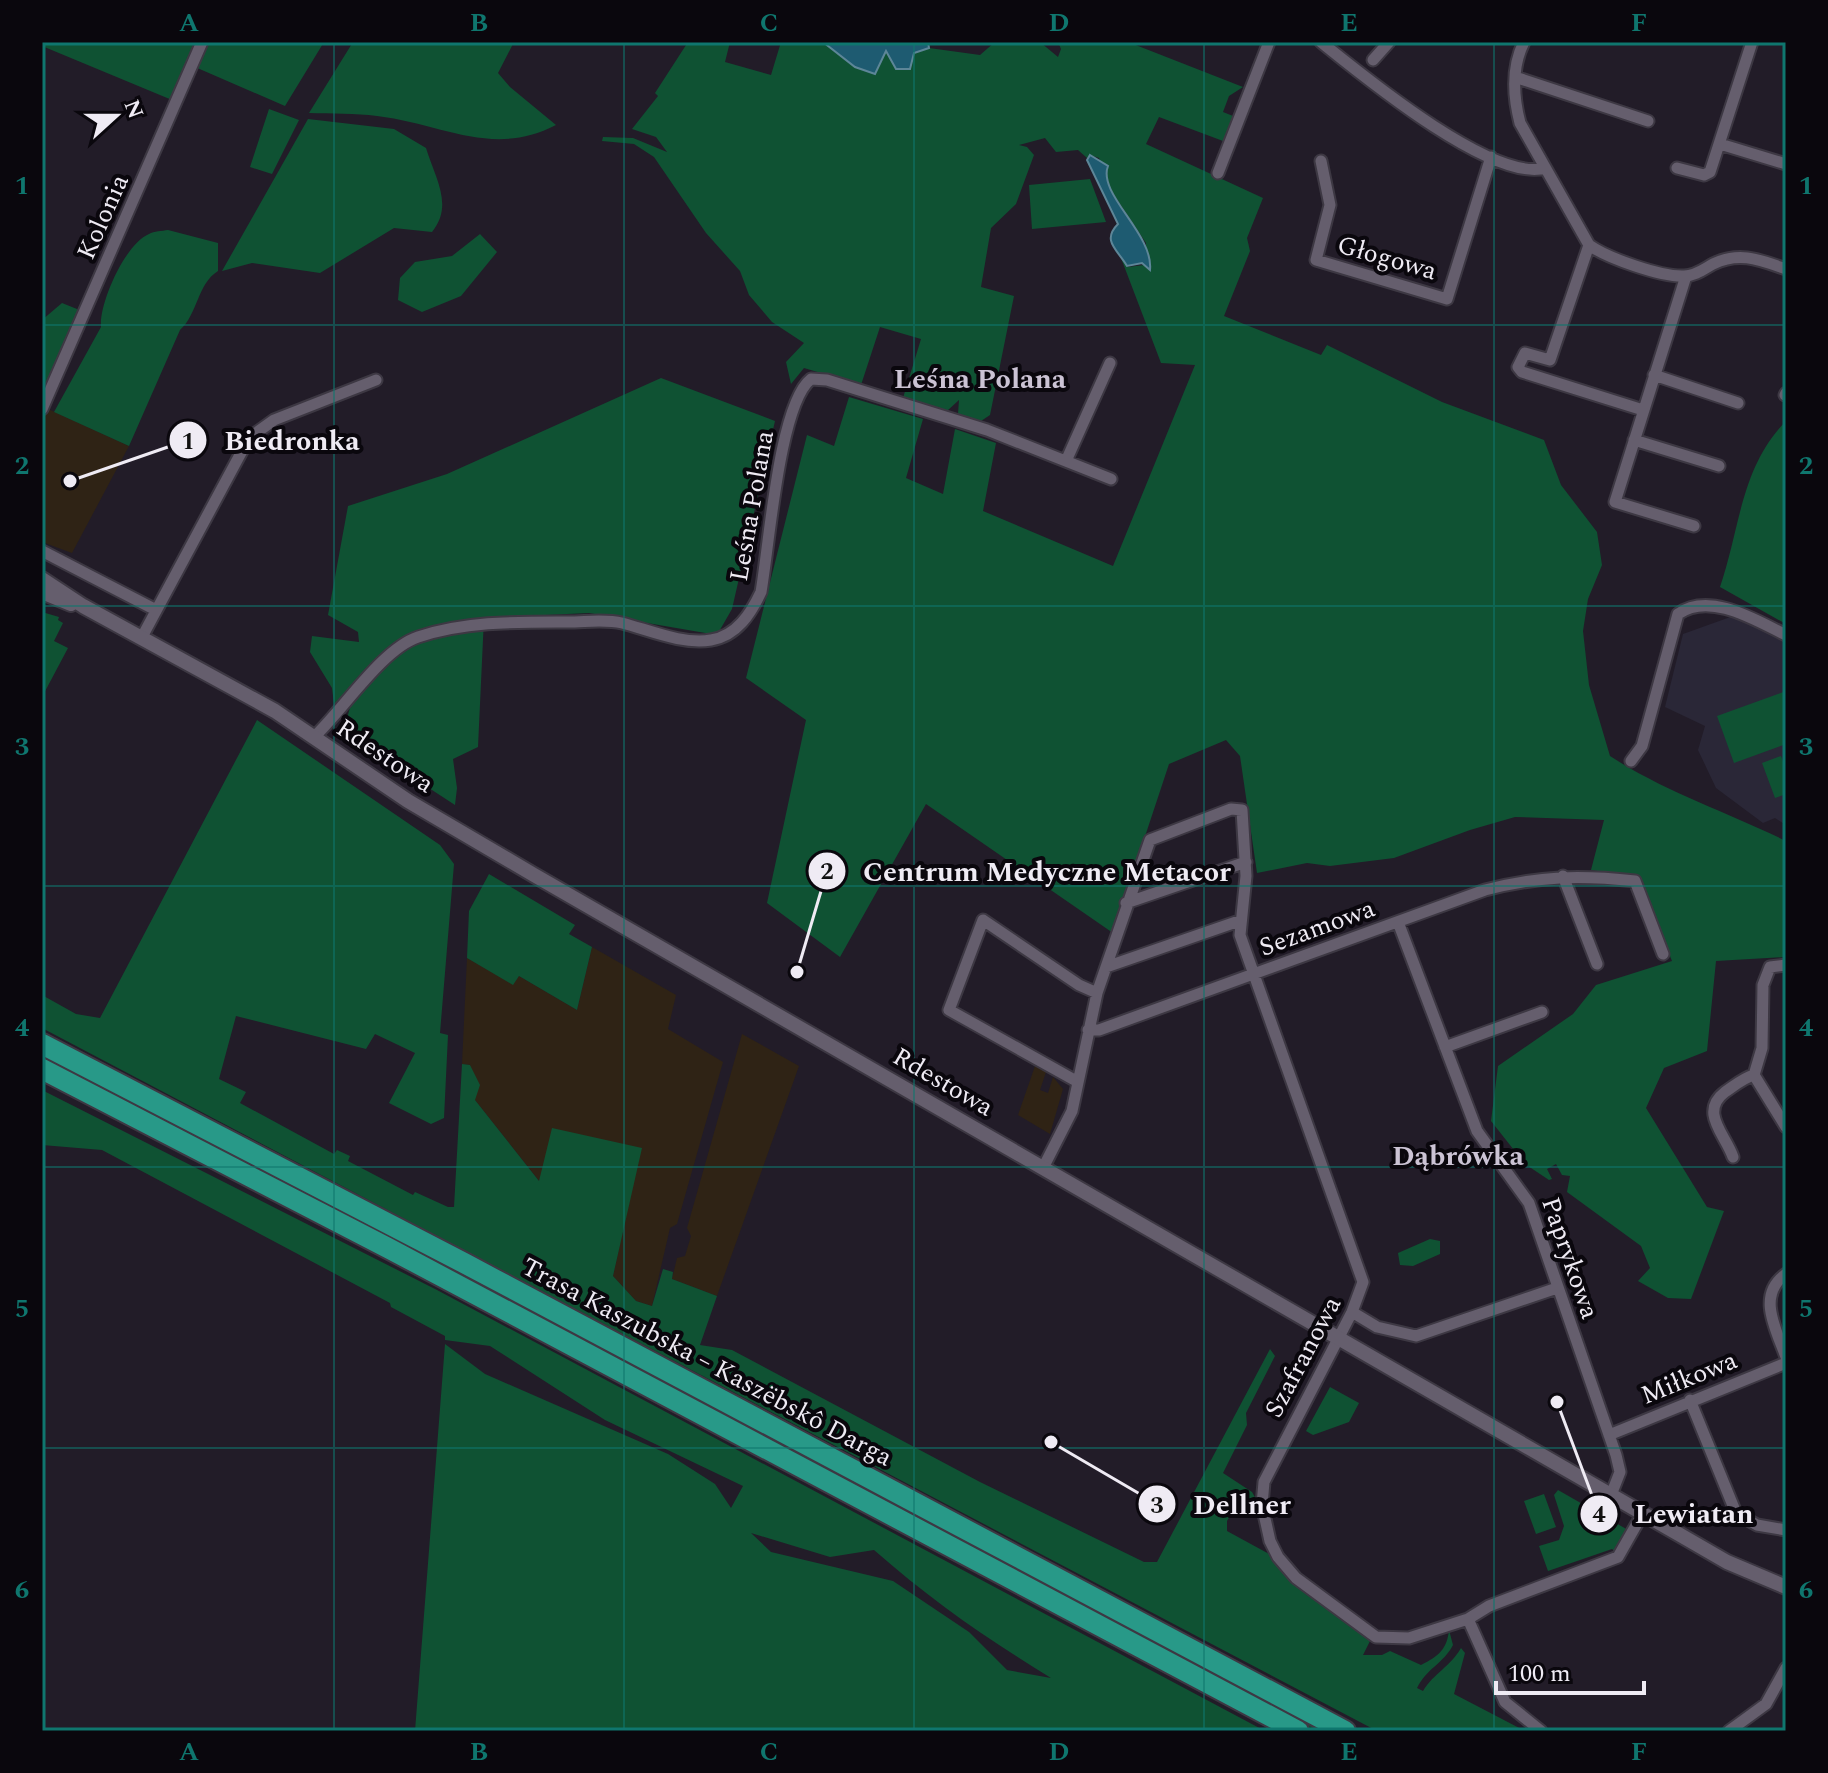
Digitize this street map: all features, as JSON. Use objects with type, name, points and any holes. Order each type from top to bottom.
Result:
[{"type":"highway","name":"Trasa Kaszubska – Kaszëbskô Darga","points":[[42,1044],[464,1263],[1345,1731]]},
{"type":"highway","name":"Trasa Kaszubska – Kaszëbskô Darga","points":[[42,1069],[1298,1731]]},
{"type":"highway","points":[[42,1080],[93,1096]]},
{"type":"street","name":"Kolonia","points":[[42,409],[202,42]]},
{"type":"street","points":[[1218,173],[1269,42]]},
{"type":"street","points":[[1321,42],[1425,121],[1522,170],[1545,168]]},
{"type":"street","points":[[1373,60],[1389,42]]},
{"type":"street","points":[[1524,42],[1515,77],[1515,105],[1520,123],[1589,245],[1603,254],[1686,276],[1722,260],[1743,256],[1786,269]]},
{"type":"street","points":[[1677,168],[1707,174],[1720,144],[1752,42]]},
{"type":"street","points":[[1515,77],[1648,121]]},
{"type":"street","points":[[1720,144],[1786,164]]},
{"type":"street","name":"Głogowa","points":[[1321,161],[1330,205],[1316,260],[1447,299],[1491,157]]},
{"type":"street","points":[[1589,245],[1550,360],[1525,353],[1518,367],[1522,372],[1643,410]]},
{"type":"street","points":[[1686,276],[1615,502],[1694,526]]},
{"type":"street","points":[[1066,461],[1110,363]]},
{"type":"street","points":[[1654,375],[1738,403]]},
{"type":"street","name":"Leśna Polana","points":[[314,737],[340,713],[394,650],[415,638],[471,624],[586,621],[621,623],[709,641],[733,631],[751,612],[761,592],[786,431],[799,392],[811,379],[827,380],[987,430],[1111,479]]},
{"type":"street","points":[[142,637],[249,438],[274,420],[376,380]]},
{"type":"street","points":[[1634,440],[1719,466]]},
{"type":"street","points":[[42,551],[156,610]]},
{"type":"street","name":"Rdestowa","points":[[42,579],[83,606],[253,698],[433,817],[1727,1562],[1786,1587]]},
{"type":"street","name":"Rdestowa","points":[[42,592],[83,606]]},
{"type":"street","points":[[1631,761],[1642,746],[1678,614],[1689,608],[1730,609],[1786,635]]},
{"type":"street","name":"Szafranowa","points":[[1043,1168],[1072,1111],[1097,993],[1150,840],[1231,809],[1242,810],[1245,815],[1246,862],[1239,921],[1253,975],[1361,1272],[1363,1289],[1264,1482],[1262,1505],[1274,1550],[1296,1578],[1376,1637],[1409,1638],[1468,1619],[1489,1606],[1618,1557],[1643,1513]]},
{"type":"street","points":[[1126,903],[1246,862]]},
{"type":"street","points":[[1563,876],[1597,964]]},
{"type":"street","name":"Sezamowa","points":[[1088,1030],[1099,1030],[1485,890],[1563,876],[1635,881],[1663,954]]},
{"type":"street","points":[[1078,1082],[949,1010],[983,920],[1079,985],[1097,993]]},
{"type":"street","points":[[1106,967],[1239,921]]},
{"type":"street","name":"Paprykowa","points":[[1398,922],[1479,1135],[1522,1188],[1529,1203],[1620,1472],[1611,1495]]},
{"type":"street","points":[[1733,1157],[1715,1124],[1713,1108],[1718,1098],[1754,1072],[1762,1048],[1764,978],[1770,967],[1786,965]]},
{"type":"street","points":[[1445,1047],[1542,1012]]},
{"type":"street","points":[[1754,1072],[1786,1127]]},
{"type":"street","points":[[1786,1274],[1774,1285],[1769,1301],[1786,1360]]},
{"type":"street","points":[[1352,1312],[1377,1327],[1416,1336],[1557,1288]]},
{"type":"street","name":"Miłkowa","points":[[1609,1435],[1786,1360]]},
{"type":"street","points":[[1690,1400],[1736,1513],[1757,1525],[1786,1530]]},
{"type":"street","points":[[1468,1619],[1505,1702],[1541,1731]]},
{"type":"street","points":[[1729,1731],[1766,1704],[1786,1668]]},
{"type":"shaded area","points":[[46,408],[129,446],[72,553],[42,542],[42,416]]},
{"type":"shaded area","points":[[1736,615],[1786,642],[1786,825],[1775,818],[1763,823],[1716,788],[1698,750],[1705,726],[1665,707],[1683,634]]},
{"type":"shaded area","points":[[592,947],[676,995],[668,1029],[723,1062],[677,1224],[670,1228],[652,1306],[636,1301],[613,1276],[641,1148],[540,1182],[475,1100],[470,1065],[462,1064],[467,958],[513,984],[519,976],[577,1010]]},
{"type":"shaded area","points":[[742,1034],[799,1066],[717,1296],[672,1279],[677,1258],[685,1256],[691,1236],[687,1228]]},
{"type":"shaded area","points":[[1035,1066],[1046,1072],[1040,1090],[1048,1093],[1053,1077],[1063,1089],[1050,1134],[1018,1115]]},
{"type":"green space","points":[[42,42],[198,42],[172,100],[42,46]]},
{"type":"green space","points":[[206,42],[324,42],[285,106],[195,67]]},
{"type":"green space","points":[[353,42],[514,42],[498,73],[510,87],[556,125],[510,139],[489,139],[377,116],[309,113]]},
{"type":"green space","points":[[688,42],[730,42],[725,62],[771,75],[781,42],[823,42],[855,67],[886,51],[896,69],[910,69],[914,53],[929,48],[980,55],[995,42],[1040,42],[1058,57],[1061,49],[1058,42],[1128,42],[1243,87],[1229,96],[1223,112],[1233,116],[1223,141],[1159,117],[1146,144],[1263,198],[1247,238],[1250,251],[1224,316],[1321,355],[1327,345],[1442,402],[1544,440],[1561,485],[1597,532],[1602,565],[1588,599],[1583,631],[1589,685],[1610,756],[1674,791],[1786,841],[1786,957],[1716,961],[1707,1051],[1664,1068],[1646,1108],[1707,1207],[1724,1211],[1691,1299],[1668,1298],[1638,1281],[1650,1268],[1641,1246],[1567,1192],[1570,1176],[1562,1175],[1556,1164],[1547,1169],[1552,1179],[1549,1180],[1525,1164],[1491,1121],[1498,1066],[1573,1014],[1596,985],[1672,961],[1637,877],[1591,870],[1604,820],[1515,817],[1394,858],[1330,866],[1307,863],[1257,873],[1240,756],[1226,740],[1169,764],[1113,933],[926,804],[840,957],[767,903],[806,720],[746,678],[807,435],[834,446],[849,397],[923,419],[906,478],[943,494],[955,429],[996,443],[983,511],[1113,566],[1195,365],[1161,363],[1121,258],[1128,267],[1144,265],[1146,243],[1110,189],[1099,158],[1090,155],[1087,158],[1078,150],[1056,152],[1045,138],[1019,145],[1027,147],[1034,155],[1016,204],[991,228],[981,287],[1014,296],[990,415],[981,421],[958,414],[959,400],[947,411],[903,398],[921,339],[880,327],[861,385],[804,368],[791,384],[786,362],[804,343],[772,322],[749,295],[740,271],[706,233],[654,157],[634,144],[602,141],[603,137],[633,138],[667,152],[656,137],[632,129],[658,96],[655,93]]},
{"type":"green space","points":[[269,109],[299,120],[272,174],[250,167]]},
{"type":"green space","points":[[308,119],[394,129],[426,148],[441,191],[442,212],[438,222],[432,232],[394,228],[320,273],[252,263],[222,271]]},
{"type":"green space","points":[[1090,179],[1106,222],[1032,229],[1029,185]]},
{"type":"green space","points":[[168,230],[218,243],[218,271],[206,283],[191,316],[180,330],[129,446],[54,412],[101,327],[104,304],[123,261],[140,240],[151,233]]},
{"type":"green space","points":[[480,234],[497,252],[461,296],[422,312],[398,300],[400,278],[415,262],[452,256]]},
{"type":"green space","points":[[62,303],[77,309],[79,315],[42,400],[42,320]]},
{"type":"green space","points":[[661,378],[775,421],[732,609],[717,635],[589,613],[484,618],[478,747],[453,759],[457,788],[455,805],[343,732],[351,704],[334,704],[332,688],[310,652],[312,636],[359,642],[358,632],[328,615],[348,506],[447,474]]},
{"type":"green space","points":[[1784,423],[1786,624],[1720,587],[1750,480],[1769,441]]},
{"type":"green space","points":[[42,612],[59,617],[58,620],[63,623],[54,641],[68,648],[42,697]]},
{"type":"green space","points":[[1786,691],[1786,744],[1734,763],[1717,716]]},
{"type":"green space","points":[[257,720],[440,845],[454,864],[440,1033],[448,1035],[444,1118],[431,1124],[389,1103],[415,1053],[375,1034],[366,1049],[236,1016],[219,1079],[246,1092],[240,1103],[334,1154],[337,1150],[350,1156],[348,1161],[413,1195],[415,1192],[448,1207],[454,1207],[462,1064],[470,1065],[480,1085],[475,1100],[539,1181],[552,1128],[642,1148],[613,1276],[636,1301],[652,1306],[663,1269],[673,1272],[672,1279],[717,1296],[700,1345],[732,1350],[980,1482],[1144,1562],[1157,1562],[1270,1349],[1275,1356],[1246,1413],[1247,1425],[1223,1473],[1252,1492],[1256,1499],[1236,1506],[1227,1521],[1227,1531],[1271,1555],[1286,1576],[1371,1639],[1363,1655],[1382,1655],[1390,1651],[1421,1665],[1441,1651],[1449,1630],[1453,1645],[1417,1688],[1423,1691],[1461,1648],[1465,1653],[1454,1694],[1525,1731],[1377,1731],[42,1028],[42,995],[76,1014],[100,1018]]},
{"type":"green space","points":[[1781,756],[1786,769],[1786,794],[1775,798],[1762,763]]},
{"type":"green space","points":[[489,874],[575,925],[569,934],[592,947],[577,1010],[519,976],[513,985],[467,958],[469,911]]},
{"type":"green space","points":[[42,1090],[437,1290],[1265,1731],[415,1731],[445,1344],[485,1374],[668,1454],[715,1484],[731,1508],[743,1486],[605,1420],[490,1346],[445,1340],[445,1336],[391,1307],[390,1303],[102,1150],[42,1145]],"holes":[[[751,1533],[830,1557],[874,1550],[960,1618],[1051,1678],[1007,1670],[969,1632],[893,1581],[771,1552]]]},
{"type":"green space","points":[[171,1120],[1331,1731],[1317,1731],[168,1125]]},
{"type":"green space","points":[[1430,1239],[1440,1241],[1440,1254],[1413,1266],[1400,1265],[1398,1253]]},
{"type":"green space","points":[[1330,1387],[1359,1403],[1349,1422],[1313,1435],[1306,1431]]},
{"type":"green space","points":[[1558,1490],[1628,1530],[1617,1553],[1612,1549],[1548,1571],[1539,1546],[1559,1540],[1564,1526],[1554,1495]]},
{"type":"green space","points":[[1544,1494],[1556,1527],[1536,1534],[1524,1501]]},
{"type":"water","points":[[823,42],[928,42],[929,48],[914,53],[910,69],[896,69],[886,51],[875,74],[855,67]]},
{"type":"water","points":[[1090,155],[1108,166],[1110,189],[1144,242],[1150,270],[1142,263],[1127,266],[1113,245],[1111,235],[1118,224],[1087,160]]},
{"type":"place","name":"Biedronka","points":[[70,481]]},
{"type":"place","name":"Centrum Medyczne Metacor","points":[[797,972]]},
{"type":"place","name":"Lewiatan","points":[[1557,1402]]},
{"type":"place","name":"Dellner","points":[[1051,1442]]},
{"type":"district","name":"Leśna Polana","points":[[980,379]]},
{"type":"district","name":"Dąbrówka","points":[[1458,1156]]}]
